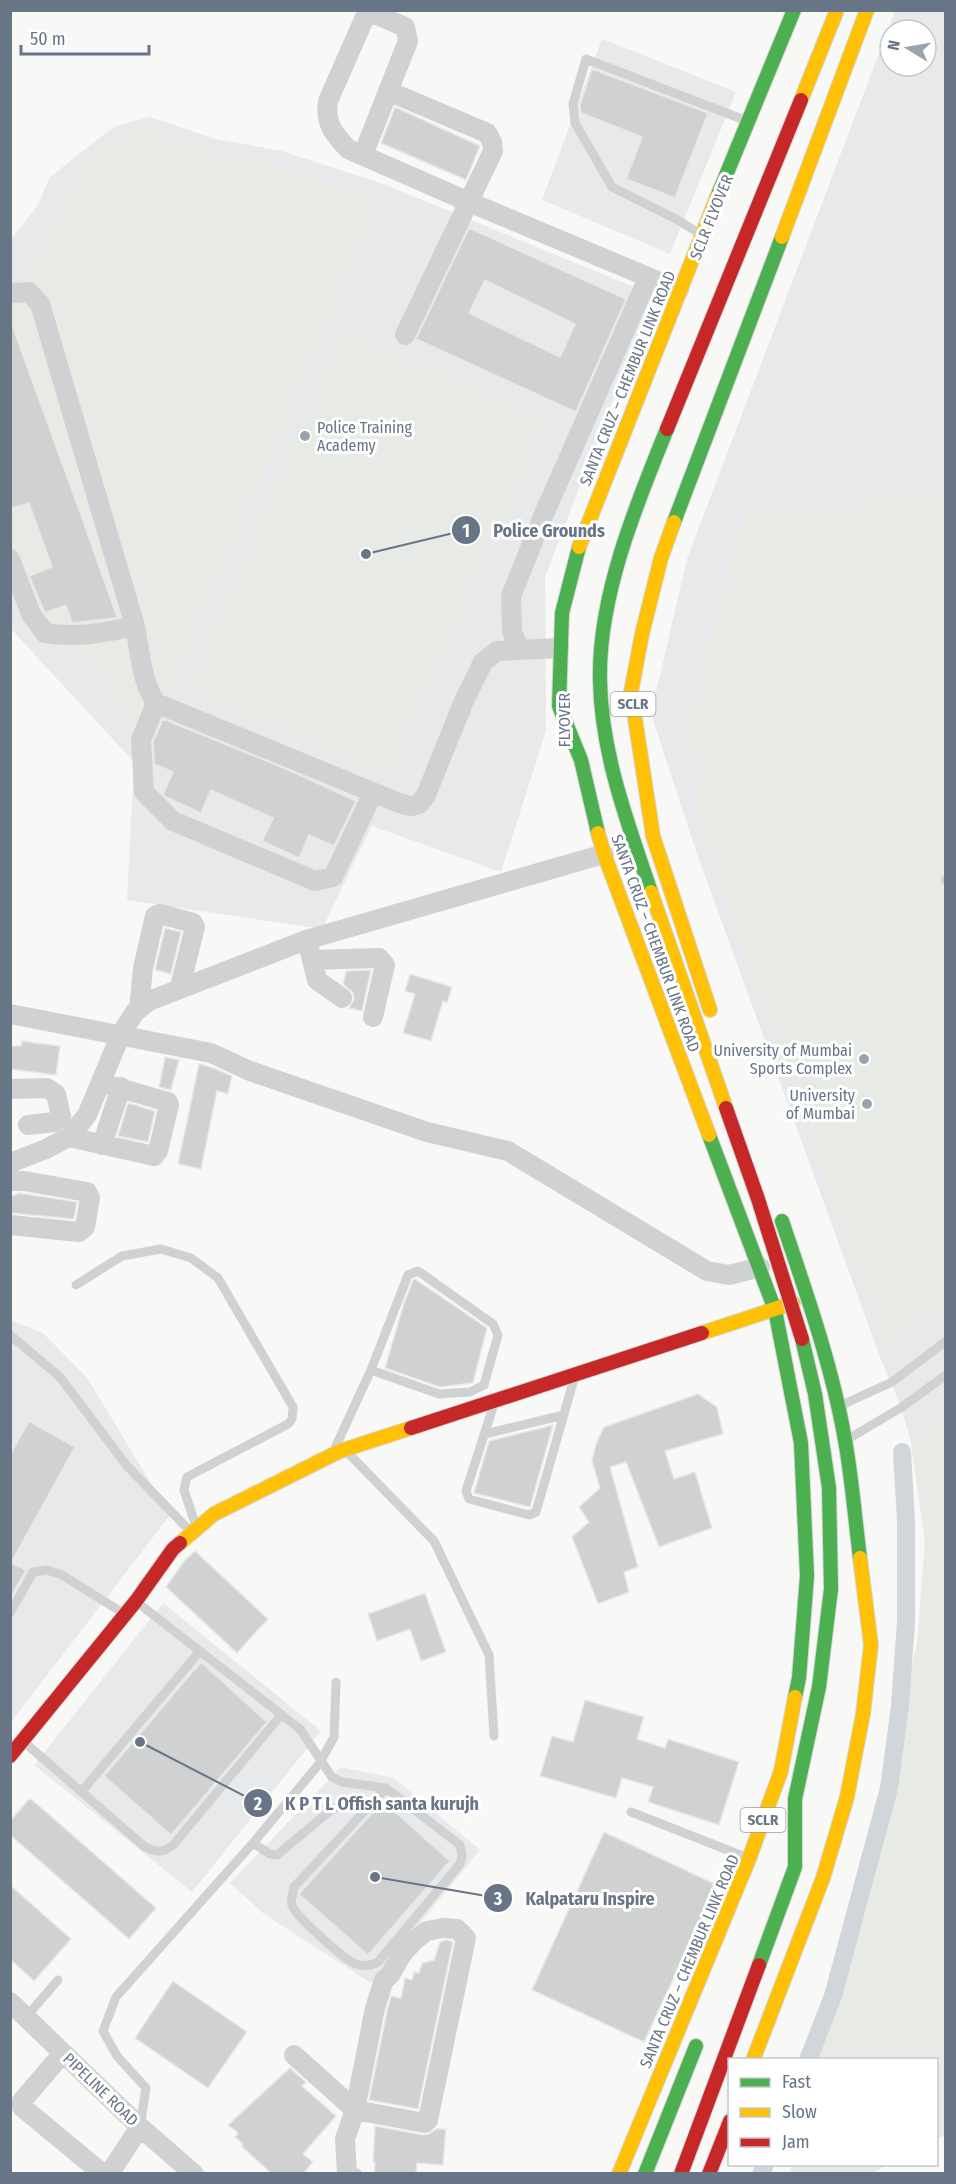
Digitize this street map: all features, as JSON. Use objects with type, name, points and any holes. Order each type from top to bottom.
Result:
[{"type":"main road","name":"SANTA CRUZ – CHEMBUR LINK ROAD","points":[[619,2174],[749,1859],[781,1771],[799,1678],[807,1576],[801,1443],[775,1310],[604,854],[581,759],[559,706],[562,613],[580,542],[679,291],[748,121],[770,98],[794,10]]},
{"type":"main road","points":[[782,1832],[795,1799],[819,1687],[831,1589],[829,1488],[815,1394],[797,1320],[758,1199],[621,802],[604,726],[600,680],[603,632],[611,590],[642,490],[837,10]]},
{"type":"main road","name":"SANTA CRUZ – CHEMBUR LINK ROAD","points":[[716,1028],[652,836],[631,692],[642,634],[661,558],[867,10]]},
{"type":"main road","points":[[770,98],[826,120]]},
{"type":"main road","name":"FLYOVER","points":[[581,759],[583,727]]},
{"type":"main road","points":[[754,2058],[823,1878],[847,1797],[863,1714],[871,1645],[845,1441],[838,1407],[808,1298],[777,1208]]},
{"type":"main road","points":[[10,1756],[136,1601],[173,1549],[214,1514],[435,1408],[496,1400],[808,1298]]},
{"type":"main road","points":[[681,2174],[795,1867],[795,1799]]},
{"type":"main road","points":[[645,2174],[702,2030]]},
{"type":"main road","points":[[709,2174],[728,2124]]},
{"type":"street","points":[[363,155],[408,41],[408,32],[405,27],[368,11],[328,101],[326,115],[334,134],[348,148],[363,155],[469,202],[679,291]]},
{"type":"street","points":[[388,91],[487,133],[492,142],[493,151],[405,335]]},
{"type":"street","points":[[519,649],[512,632],[511,596],[544,514],[648,278]]},
{"type":"street","points":[[10,293],[29,292],[40,303],[135,626],[149,693],[156,703],[373,793],[411,806],[419,804],[426,795],[464,700],[483,662],[497,651],[560,648]]},
{"type":"street","points":[[10,559],[31,614],[45,633],[64,636],[95,635],[135,626]]},
{"type":"street","points":[[156,703],[141,740],[144,792],[173,821],[304,876],[315,880],[333,877],[373,793]]},
{"type":"street","points":[[102,1145],[121,1035],[135,1012],[149,1001],[306,939],[604,854]]},
{"type":"street","points":[[139,1009],[143,968],[155,916],[160,914],[193,923],[195,927],[180,987]]},
{"type":"street","points":[[306,939],[317,980],[342,998]]},
{"type":"street","points":[[312,960],[379,958],[383,961],[385,965],[373,1017]]},
{"type":"street","points":[[10,1014],[211,1053],[250,1071],[427,1131],[508,1151],[707,1271],[729,1275],[760,1267]]},
{"type":"street","points":[[10,1163],[69,1137],[87,1115],[93,1103],[111,1085]]},
{"type":"street","points":[[69,1137],[154,1156],[158,1151],[168,1102],[111,1085]]},
{"type":"street","points":[[10,1089],[47,1088],[57,1094],[61,1116],[55,1122],[28,1125]]},
{"type":"street","points":[[60,1103],[93,1103]]},
{"type":"street","points":[[10,1181],[24,1181],[87,1192],[90,1198],[85,1227],[79,1232],[10,1225]]},
{"type":"street","points":[[294,2055],[355,2110],[423,2123],[428,2120],[466,1938],[458,1929],[443,1928],[427,1931],[402,1954],[390,1975],[384,1980],[375,2008],[355,2110],[345,2139],[346,2174]]},
{"type":"street","name":"PIPELINE ROAD","points":[[10,2002],[140,2127],[194,2174]]},
{"type":"street","points":[[63,2053],[22,2101],[22,2107],[104,2174]]},
{"type":"street","points":[[109,2174],[140,2127]]},
{"type":"lane","points":[[702,235],[612,187],[574,123],[573,104],[585,59],[748,121]]},
{"type":"lane","points":[[76,1285],[122,1256],[161,1249],[191,1257],[218,1278],[294,1407],[292,1419],[288,1424],[188,1477],[183,1490],[194,1531]]},
{"type":"lane","points":[[371,1371],[435,1408],[484,1385],[498,1335],[493,1324],[418,1271],[408,1275],[338,1453],[434,1541],[489,1655],[494,1736]]},
{"type":"lane","points":[[10,1335],[60,1377],[126,1466],[194,1531]]},
{"type":"lane","points":[[801,1443],[838,1407],[892,1382],[945,1341]]},
{"type":"lane","points":[[496,1400],[466,1491],[469,1499],[529,1515],[536,1512],[576,1374]]},
{"type":"lane","points":[[801,1443],[845,1441],[902,1407],[945,1375]]},
{"type":"lane","points":[[485,1434],[564,1415]]},
{"type":"lane","points":[[10,1612],[33,1572],[47,1570],[63,1575],[124,1614]]},
{"type":"lane","points":[[136,1601],[300,1729],[332,1777],[342,1782],[386,1788],[460,1845],[462,1856],[460,1864],[378,1962],[365,1966],[351,1962],[301,1918],[292,1906],[291,1897],[294,1887],[386,1788]]},
{"type":"lane","points":[[82,1791],[200,1651]]},
{"type":"lane","points":[[140,2127],[146,2088],[117,2056],[103,2031],[116,1997],[253,1843],[319,1764],[334,1737],[336,1682]]},
{"type":"lane","points":[[22,1741],[145,1847],[160,1852],[167,1850],[281,1715]]},
{"type":"lane","points":[[253,1843],[270,1854],[278,1855],[331,1810],[341,1805],[354,1804],[366,1810]]},
{"type":"lane","points":[[631,1812],[749,1859]]},
{"type":"lane","points":[[26,2017],[58,1980]]},
{"type":"shaded area","name":"University of Mumbai","points":[[895,11],[945,11],[945,1969],[852,1937],[917,1644],[925,1543],[911,1442],[901,1407],[880,1357],[696,851],[651,714],[687,559],[878,56],[878,78],[938,78],[938,18],[892,18]]},
{"type":"shaded area","points":[[602,39],[736,92],[670,254],[542,200]]},
{"type":"shaded area","name":"Police Training Academy","points":[[150,117],[215,139],[282,151],[386,185],[653,295],[545,577],[546,731],[501,872],[372,826],[322,929],[127,900],[134,762],[11,629],[11,239],[38,205],[50,177],[108,131],[120,125]]},
{"type":"shaded area","points":[[143,126],[379,200],[151,739],[11,576],[10,301],[88,150]]},
{"type":"shaded area","points":[[345,329],[547,419],[388,779],[186,688]]},
{"type":"shaded area","name":"University of Mumbai Sports Complex","points":[[945,500],[945,1302],[884,1346],[696,815],[690,709],[748,501]]},
{"type":"shaded area","points":[[11,1320],[43,1333],[88,1379],[170,1515],[11,1722]]},
{"type":"shaded area","points":[[945,1418],[946,2136],[938,2138],[938,2058],[798,2058],[852,1937],[917,1645],[925,1543],[911,1442]]},
{"type":"shaded area","points":[[163,1603],[321,1731],[192,1892],[34,1765]]},
{"type":"shaded area","points":[[341,1767],[394,1778],[480,1850],[371,1983],[264,1914],[230,1883]]},
{"type":"shaded area","points":[[792,2166],[886,2166],[872,2173],[789,2173]]},
{"type":"building","points":[[592,69],[708,113],[675,198],[626,179],[642,137],[581,113],[580,105]]},
{"type":"building","points":[[395,107],[480,146],[466,180],[381,143]]},
{"type":"building","points":[[469,228],[626,299],[576,412],[416,339]],"holes":[[[485,280],[575,324],[560,357],[469,313]]]},
{"type":"building","points":[[10,325],[12,325],[82,518],[116,618],[72,623],[66,605],[45,613],[29,576],[52,567],[29,503],[10,509]]},
{"type":"building","points":[[163,719],[286,769],[356,801],[334,846],[309,835],[299,858],[262,841],[273,818],[211,790],[201,813],[166,797],[163,794],[173,772],[154,764],[153,742]]},
{"type":"building","points":[[165,928],[181,932],[171,974],[155,970]]},
{"type":"building","points":[[371,970],[362,1011],[349,1008],[354,999],[353,993],[343,984],[346,971]]},
{"type":"building","points":[[410,974],[452,987],[447,1003],[443,1001],[431,1041],[403,1033],[415,994],[405,991]]},
{"type":"building","points":[[22,1041],[60,1046],[56,1075],[10,1069],[10,1046],[21,1046]]},
{"type":"building","points":[[165,1057],[179,1060],[171,1090],[159,1087]]},
{"type":"building","points":[[199,1064],[232,1076],[228,1094],[217,1091],[201,1169],[178,1164]]},
{"type":"building","points":[[128,1103],[155,1111],[148,1142],[118,1136]]},
{"type":"building","points":[[19,1193],[77,1202],[74,1219],[10,1213],[10,1197]]},
{"type":"building","points":[[415,1279],[487,1328],[473,1383],[440,1387],[385,1368],[404,1303]]},
{"type":"building","points":[[698,1394],[717,1407],[723,1434],[665,1451],[674,1479],[695,1472],[712,1528],[659,1547],[626,1462],[610,1467],[638,1567],[624,1572],[629,1592],[598,1604],[572,1537],[589,1522],[579,1507],[600,1488],[592,1461],[596,1444],[604,1427]]},
{"type":"building","points":[[29,1421],[75,1447],[11,1563],[26,1570],[10,1598],[10,1455]]},
{"type":"building","points":[[553,1425],[530,1507],[474,1493],[489,1441]]},
{"type":"building","points":[[195,1551],[268,1619],[237,1653],[166,1587],[185,1560]]},
{"type":"building","points":[[425,1593],[446,1652],[421,1661],[410,1629],[377,1641],[368,1614]]},
{"type":"building","points":[[201,1662],[267,1722],[171,1835],[104,1776]]},
{"type":"building","points":[[585,1700],[644,1717],[637,1739],[665,1748],[668,1739],[739,1762],[719,1825],[648,1802],[653,1787],[622,1778],[616,1798],[540,1776],[552,1736],[573,1742]]},
{"type":"building","points":[[30,1798],[156,1908],[129,1939],[10,1835],[10,1821]]},
{"type":"building","points":[[383,1801],[450,1861],[368,1955],[299,1894]]},
{"type":"building","points":[[604,1832],[717,1885],[644,2042],[532,1990]]},
{"type":"building","points":[[10,1885],[71,1939],[34,1981],[10,1959]]},
{"type":"building","points":[[446,1940],[453,1942],[418,2109],[369,2100],[391,1996],[401,1998],[405,1978],[412,1980],[414,1972],[419,1973],[422,1963],[434,1960],[440,1942]]},
{"type":"building","points":[[173,1981],[247,2032],[208,2088],[135,2038]]},
{"type":"building","points":[[290,2068],[306,2082],[302,2086],[336,2116],[303,2154],[313,2162],[303,2174],[272,2174],[241,2146],[243,2144],[235,2137],[238,2133],[228,2125]]},
{"type":"building","points":[[375,2126],[423,2135],[436,2129],[446,2129],[443,2165],[417,2163],[416,2174],[374,2174]]},
{"type":"waterway","points":[[809,2058],[833,1996],[889,1788],[900,1706],[906,1622],[906,1520],[902,1452]]},
{"type":"waterway","points":[[761,2174],[764,2166]]},
{"type":"traffic: fast","points":[[717,197],[794,10]]},
{"type":"traffic: fast","points":[[674,522],[782,237]]},
{"type":"traffic: fast","points":[[651,892],[617,788],[605,734],[600,680],[601,649],[605,616],[621,552],[667,429]]},
{"type":"traffic: fast","points":[[579,547],[562,613],[559,706],[581,760],[598,833]]},
{"type":"traffic: fast","points":[[709,1135],[775,1310],[801,1443],[807,1576],[799,1678],[795,1697]]},
{"type":"traffic: fast","points":[[782,1221],[818,1329],[840,1412],[850,1469],[860,1558]]},
{"type":"traffic: fast","points":[[795,1799],[819,1687],[831,1589],[829,1488],[815,1394],[802,1339]]},
{"type":"traffic: fast","points":[[759,1965],[795,1867],[795,1799]]},
{"type":"traffic: fast","points":[[645,2174],[696,2046]]},
{"type":"traffic: slow","points":[[801,100],[837,10]]},
{"type":"traffic: slow","points":[[782,237],[867,10]]},
{"type":"traffic: slow","points":[[579,547],[717,197]]},
{"type":"traffic: slow","points":[[674,522],[661,558],[642,634],[631,692],[653,836],[710,1010]]},
{"type":"traffic: slow","points":[[598,833],[709,1135]]},
{"type":"traffic: slow","points":[[651,892],[726,1108]]},
{"type":"traffic: slow","points":[[702,1333],[793,1303]]},
{"type":"traffic: slow","points":[[180,1543],[214,1514],[340,1451],[411,1428]]},
{"type":"traffic: slow","points":[[754,2058],[823,1878],[847,1797],[863,1714],[871,1645],[860,1558]]},
{"type":"traffic: slow","points":[[619,2174],[749,1859],[781,1771],[795,1697]]},
{"type":"traffic: jam","points":[[667,429],[801,100]]},
{"type":"traffic: jam","points":[[726,1108],[758,1199],[802,1339]]},
{"type":"traffic: jam","points":[[411,1428],[702,1333]]},
{"type":"traffic: jam","points":[[10,1756],[180,1543]]},
{"type":"traffic: jam","points":[[681,2174],[759,1965]]},
{"type":"traffic: jam","points":[[709,2174],[728,2126]]},
{"type":"place","name":"Police Training Academy","points":[[305,436]]},
{"type":"place","name":"Police Grounds","points":[[366,554]]},
{"type":"place","name":"University of Mumbai Sports Complex","points":[[864,1059]]},
{"type":"place","name":"University of Mumbai","points":[[867,1104]]},
{"type":"place","name":"K P T L Offish santa kurujh","points":[[140,1742]]},
{"type":"place","name":"Kalpataru Inspire","points":[[375,1877]]}]
